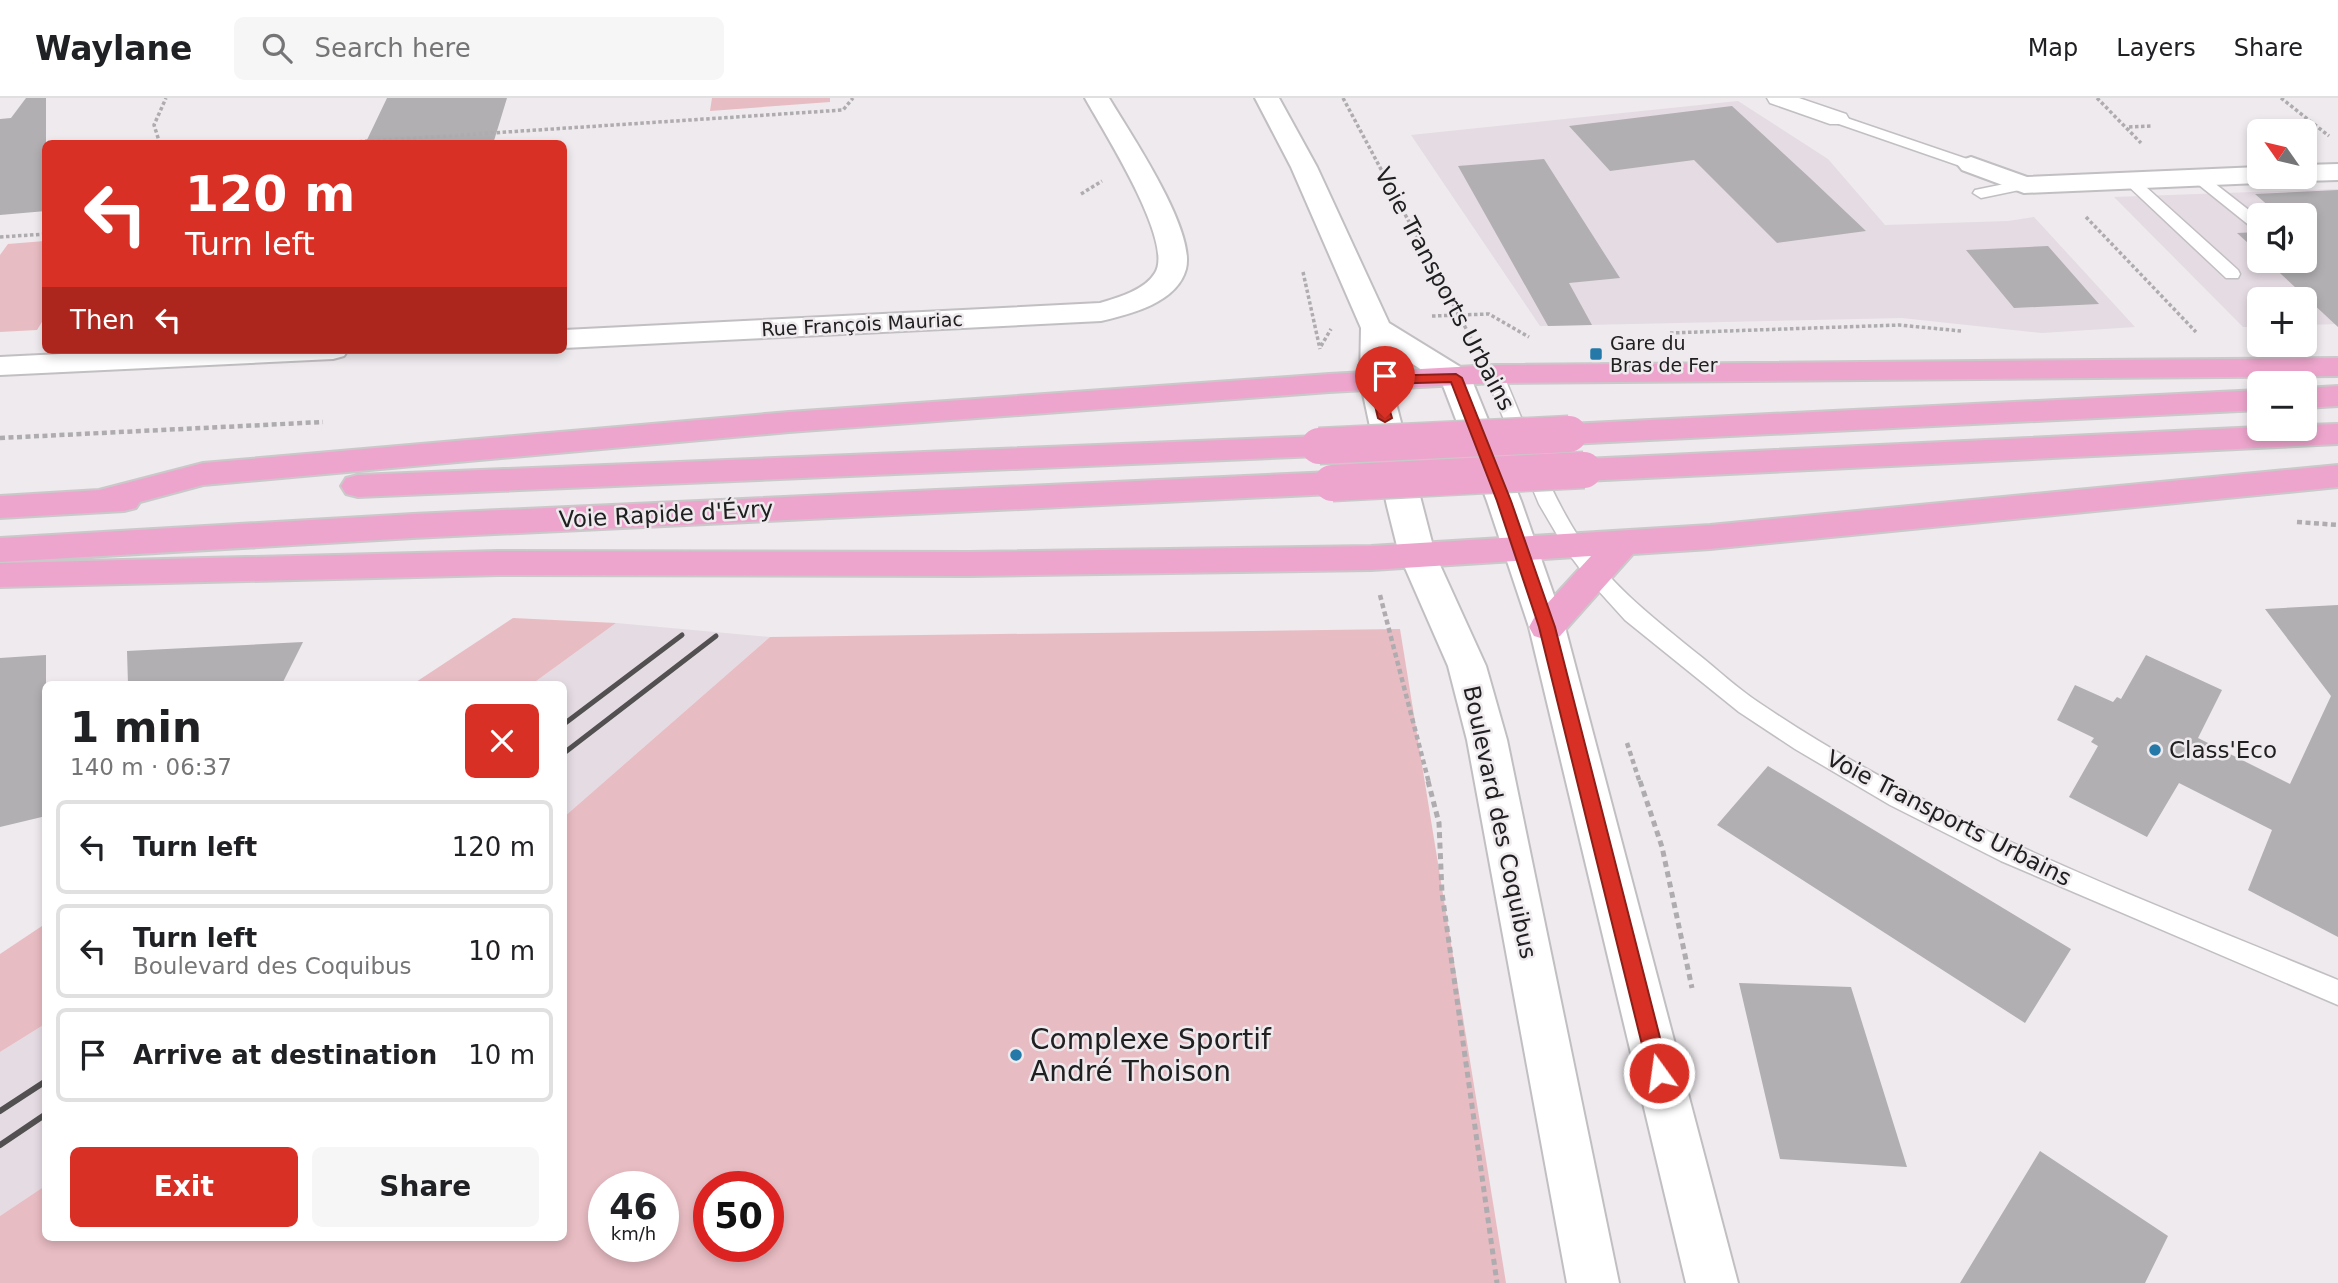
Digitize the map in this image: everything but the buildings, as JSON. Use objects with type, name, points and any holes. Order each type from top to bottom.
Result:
[{"type":"main road","name":"Rue François Mauriac","points":[[567,339],[1101,312],[1135,303],[1155,289],[1172,270],[1173,247],[1136,160],[1097,98]]},
{"type":"main road","name":"Boulevard des Coquibus","points":[[1267,98],[1304,167],[1374,324],[1375,380],[1417,554],[1467,666],[1487,740],[1593,1283]]},
{"type":"main road","points":[[1971,165],[2024,185],[2247,176]]},
{"type":"main road","points":[[2317,173],[2338,172]]},
{"type":"main road","points":[[1374,324],[1456,378],[1520,547],[1547,627],[1712,1283]]},
{"type":"main road","points":[[0,366],[250,354]]},
{"type":"main road","points":[[97,502],[203,474],[789,422],[1375,380],[1494,374],[2338,368]]},
{"type":"main road","points":[[2317,397],[2338,396]]},
{"type":"main road","name":"Voie Rapide d'Évry","points":[[0,507],[437,481],[1319,446],[2247,401]]},
{"type":"main road","name":"Voie Rapide d'Évry","points":[[0,550],[413,526],[2338,434]]},
{"type":"main road","points":[[0,575],[498,563],[970,564],[1371,558],[1520,547],[1583,559],[1624,542],[1723,536],[2338,477]]},
{"type":"main road","points":[[1547,627],[1583,559]]},
{"type":"street","points":[[1778,98],[1805,103],[1838,119]]},
{"type":"lane","points":[[1838,119],[1971,165]]},
{"type":"lane","points":[[2199,178],[2247,216]]},
{"type":"lane","points":[[2131,181],[2232,274]]},
{"type":"lane","points":[[1981,193],[2024,185]]},
{"type":"lane","name":"Voie Transports Urbains","points":[[1494,374],[1549,504],[1583,559],[1633,614],[1747,706],[1804,743],[1899,798],[2022,860],[2338,993]]},
{"type":"path","points":[[158,140],[154,125],[166,98]]},
{"type":"path","points":[[384,140],[843,110],[853,98]]},
{"type":"path","name":"Voie Transports Urbains","points":[[1343,98],[1457,315],[1494,374]]},
{"type":"path","points":[[2097,98],[2142,144]]},
{"type":"path","points":[[2281,98],[2338,143]]},
{"type":"path","points":[[2128,127],[2152,127]]},
{"type":"path","points":[[2054,184],[2196,332]]},
{"type":"path","points":[[0,237],[42,234]]},
{"type":"path","points":[[1299,262],[1329,383]]},
{"type":"path","points":[[1320,350],[1326,335],[1336,324],[1374,324],[1457,315],[1489,314],[1534,340]]},
{"type":"path","points":[[1661,333],[1899,325],[1964,331]]},
{"type":"path","points":[[2286,520],[2338,525]]},
{"type":"path","points":[[1371,558],[1439,823],[1442,893],[1497,1283]]},
{"type":"shaded area","points":[[712,98],[830,98],[830,102],[710,111]]},
{"type":"shaded area","points":[[1738,101],[1828,159],[1885,225],[2008,221],[2034,217],[2135,327],[2042,333],[1902,318],[1540,326],[1411,135]]},
{"type":"shaded area","points":[[2338,189],[2338,324],[2317,325],[2317,287],[2247,287],[2247,327],[2243,327],[2114,197]]},
{"type":"shaded area","points":[[42,241],[42,322],[37,330],[0,332],[0,255],[8,244]]},
{"type":"shaded area","points":[[513,618],[616,623],[536,681],[418,681]]},
{"type":"shaded area","points":[[616,623],[770,637],[567,814],[567,681],[536,681]]},
{"type":"shaded area","name":"Complexe Sportif André Thoison","points":[[1400,629],[1506,1283],[0,1283],[0,1216],[42,1188],[42,1241],[567,1241],[567,814],[770,637]]},
{"type":"shaded area","points":[[42,926],[42,1026],[0,1052],[0,954]]},
{"type":"shaded area","points":[[42,1026],[42,1188],[0,1216],[0,1052]]},
{"type":"railway","points":[[567,722],[682,635]]},
{"type":"railway","points":[[567,751],[716,636]]},
{"type":"railway","points":[[0,1111],[42,1084]]},
{"type":"railway","points":[[0,1145],[42,1117]]},
{"type":"place","name":"Gare du Bras de Fer","points":[[1596,354]]},
{"type":"place","name":"Class'Eco","points":[[2155,750]]},
{"type":"place","name":"Complexe Sportif André Thoison","points":[[1016,1055]]},
{"type":"route","points":[[1385,418],[1375,380],[1456,378],[1504,501],[1547,627],[1659,1073]]}]
